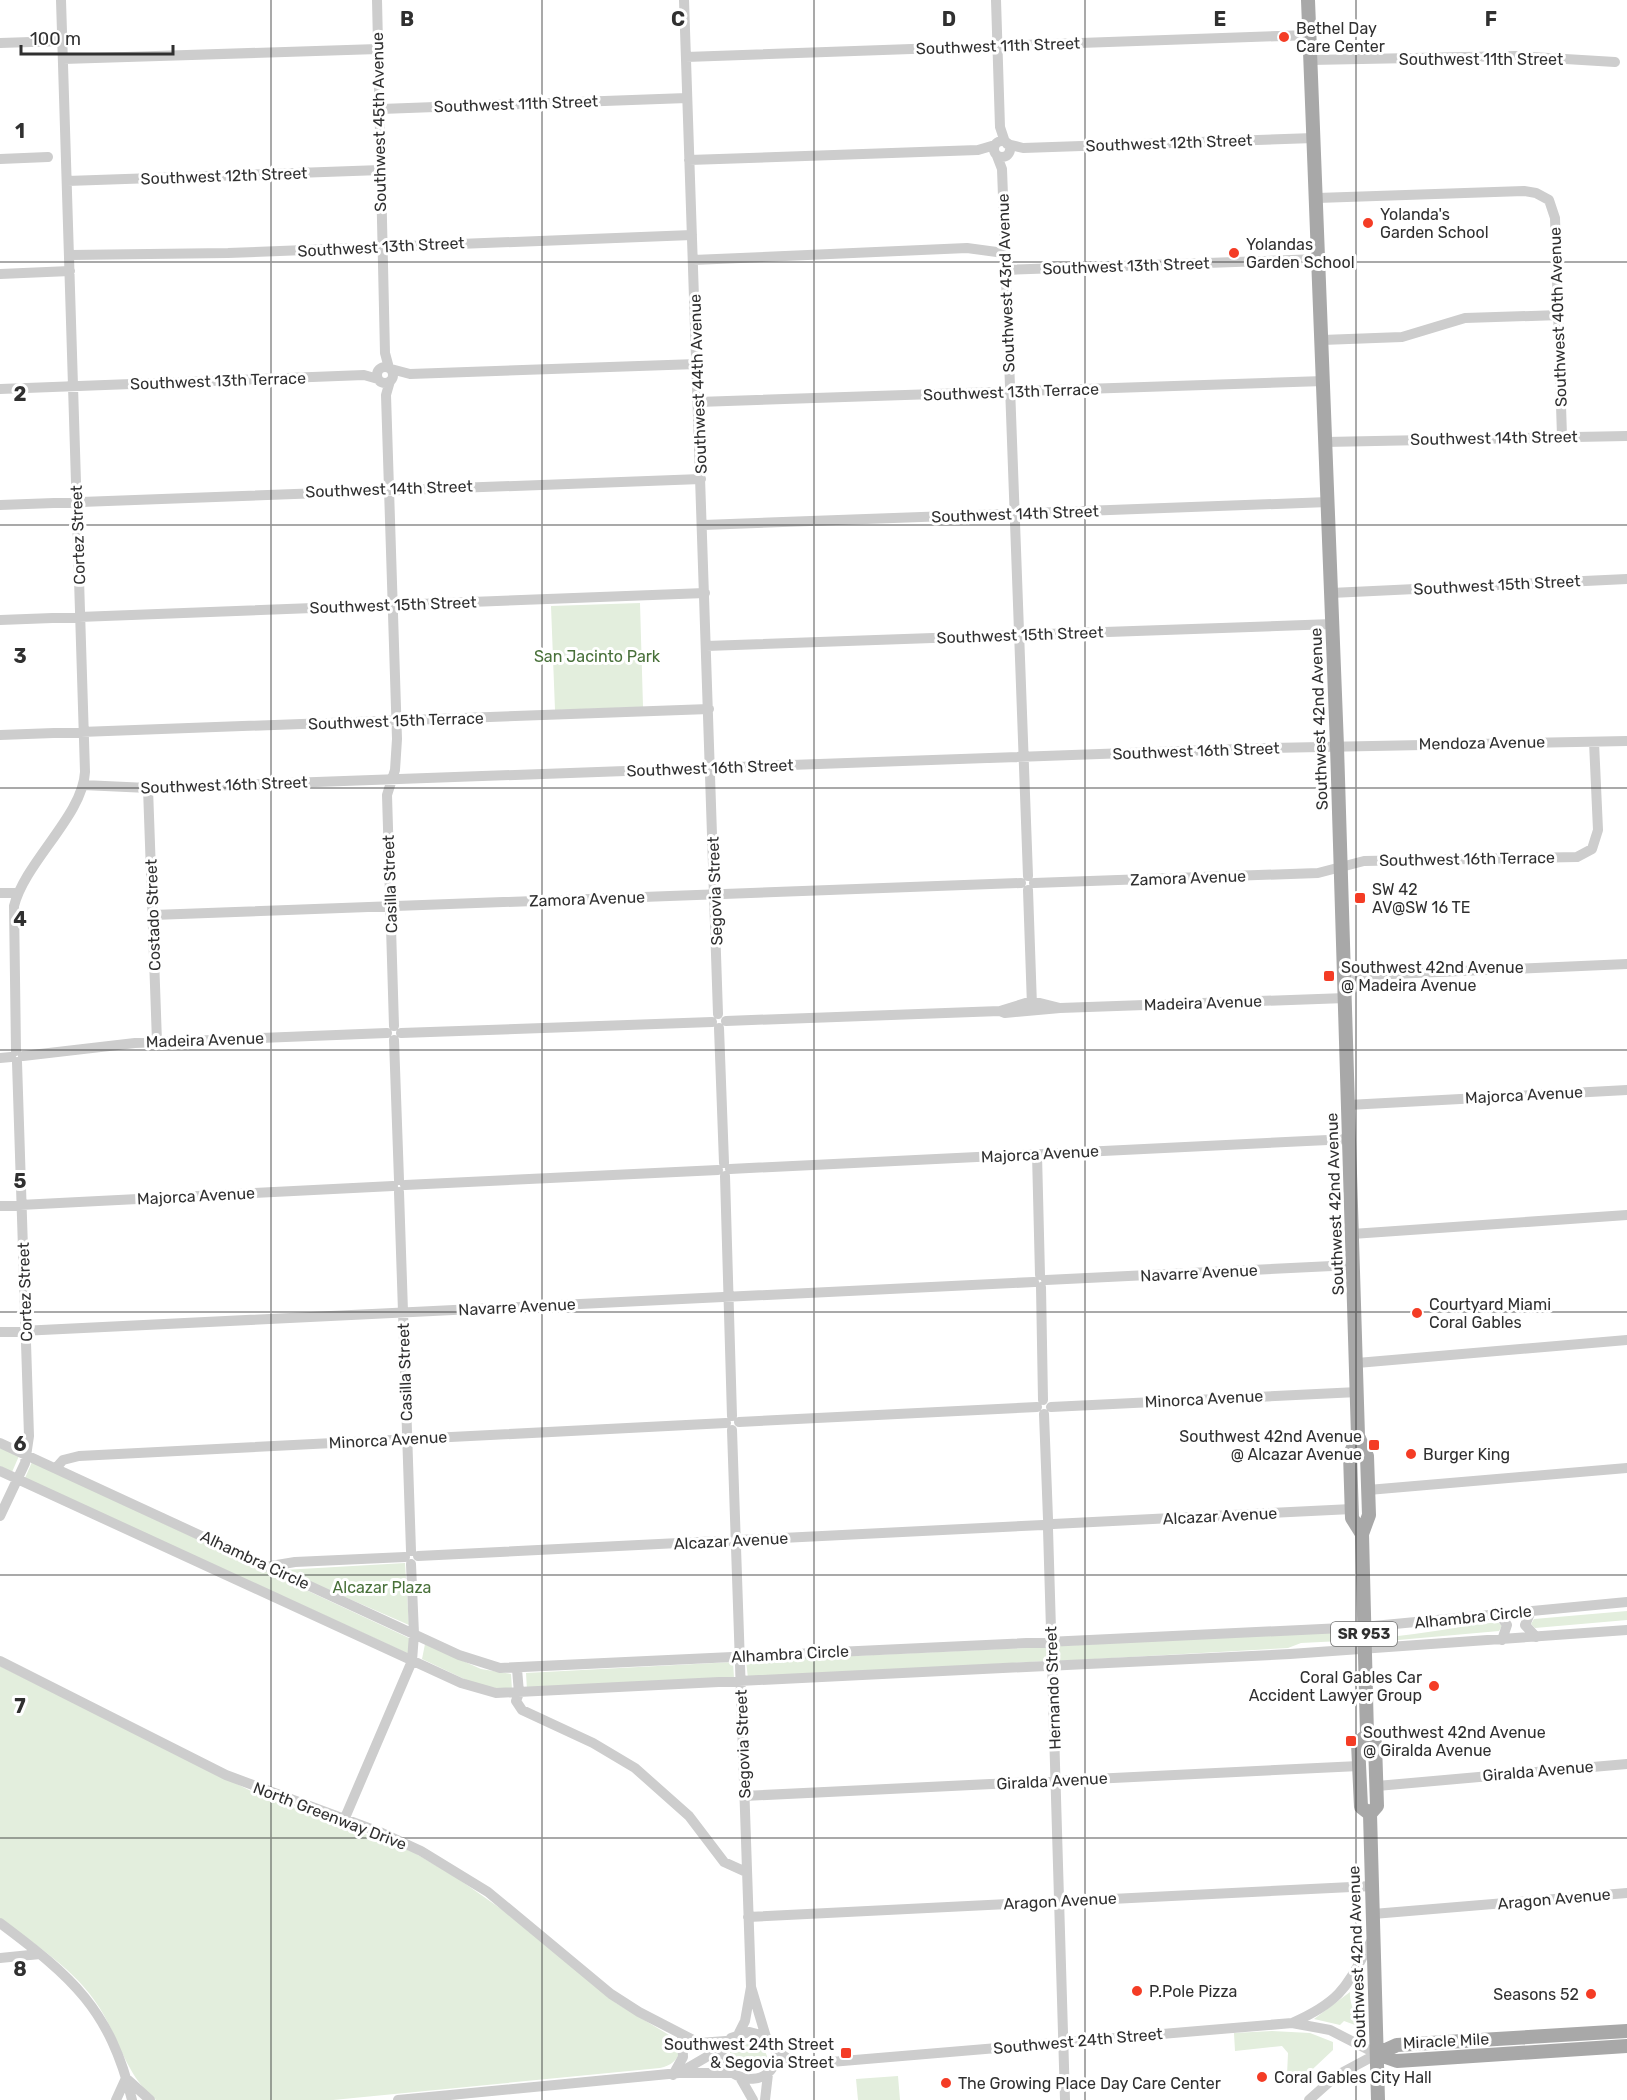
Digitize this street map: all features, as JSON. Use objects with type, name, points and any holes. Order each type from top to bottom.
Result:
[{"type":"main road","name":"Southwest 42nd Avenue","points":[[1308,0],[1333,624],[1358,1392],[1358,1436],[1350,1454],[1352,1518],[1362,1534]]},
{"type":"main road","name":"Southwest 42nd Avenue","points":[[1358,1436],[1367,1456],[1369,1515],[1362,1534],[1363,1739],[1359,1766],[1361,1808],[1370,1814]]},
{"type":"main road","points":[[1350,1454],[1357,1458],[1359,1476],[1368,1490]]},
{"type":"main road","name":"Southwest 42nd Avenue","points":[[1363,1739],[1375,1743],[1377,1786],[1377,1806],[1370,1814],[1378,2100]]},
{"type":"main road","name":"Miracle Mile","points":[[1377,2054],[1397,2045],[1627,2031]]},
{"type":"main road","name":"Miracle Mile","points":[[1377,2054],[1397,2061],[1627,2046]]},
{"type":"street","name":"Cortez Street","points":[[0,1516],[27,1456],[26,1331],[13,1057],[12,914],[18,893],[83,785],[84,732],[61,0]]},
{"type":"street","name":"Southwest 45th Avenue","points":[[376,0],[381,110],[385,374]]},
{"type":"street","name":"Southwest 44th Avenue","points":[[684,0],[711,768]]},
{"type":"street","name":"Southwest 43rd Avenue","points":[[996,0],[1024,757]]},
{"type":"street","name":"Southwest 11th Street","points":[[686,57],[1310,35]]},
{"type":"street","points":[[0,43],[62,41]]},
{"type":"street","points":[[63,59],[378,49]]},
{"type":"street","name":"Southwest 11th Street","points":[[1311,60],[1515,56],[1616,62]]},
{"type":"street","name":"Southwest 11th Street","points":[[381,110],[687,98]]},
{"type":"street","name":"Southwest 12th Street","points":[[689,160],[1314,138]]},
{"type":"street","points":[[0,159],[48,157]]},
{"type":"street","name":"Southwest 12th Street","points":[[67,181],[381,170]]},
{"type":"street","name":"Southwest 40th Avenue","points":[[1317,198],[1524,191],[1536,193],[1549,200],[1555,218],[1560,315],[1562,436]]},
{"type":"street","name":"Southwest 13th Street","points":[[70,255],[228,254],[692,235]]},
{"type":"street","points":[[693,260],[966,248],[1004,253]]},
{"type":"street","name":"Southwest 13th Street","points":[[1005,270],[1319,259]]},
{"type":"street","points":[[0,274],[70,271]]},
{"type":"street","points":[[1322,340],[1402,337],[1465,318],[1560,315]]},
{"type":"street","name":"Southwest 13th Terrace","points":[[0,389],[697,364]]},
{"type":"street","points":[[385,374],[397,720],[396,760],[392,779]]},
{"type":"street","name":"Southwest 13th Terrace","points":[[698,402],[1324,381]]},
{"type":"street","name":"Southwest 14th Street","points":[[1325,442],[1627,436]]},
{"type":"street","name":"Southwest 14th Street","points":[[0,505],[701,479]]},
{"type":"street","name":"Southwest 14th Street","points":[[702,525],[1328,502]]},
{"type":"street","name":"Southwest 15th Street","points":[[1331,592],[1627,579]]},
{"type":"street","name":"Southwest 15th Street","points":[[0,620],[705,593]]},
{"type":"street","name":"Southwest 15th Street","points":[[706,646],[1333,624]]},
{"type":"street","name":"Southwest 15th Terrace","points":[[0,735],[709,709]]},
{"type":"street","name":"Mendoza Avenue","points":[[1337,746],[1627,741]]},
{"type":"street","name":"Southwest 16th Terrace","points":[[1341,867],[1364,861],[1571,858],[1592,849],[1598,830],[1594,742]]},
{"type":"street","name":"Southwest 16th Street","points":[[83,785],[148,788],[1337,746]]},
{"type":"street","points":[[1024,757],[1032,1005]]},
{"type":"street","name":"Segovia Street","points":[[711,768],[751,1987],[744,2021],[739,2033]]},
{"type":"street","name":"Casilla Street","points":[[344,1820],[412,1661],[414,1634],[387,795],[392,779]]},
{"type":"street","name":"Costado Street","points":[[148,788],[157,1042]]},
{"type":"street","name":"Zamora Avenue","points":[[153,915],[1318,873],[1341,867]]},
{"type":"street","points":[[0,893],[18,893]]},
{"type":"street","points":[[1345,976],[1627,964]]},
{"type":"street","name":"Madeira Avenue","points":[[13,1057],[157,1042],[1000,1011],[1032,1005],[1060,1008],[1346,998]]},
{"type":"street","name":"Majorca Avenue","points":[[1348,1105],[1627,1090]]},
{"type":"street","name":"Majorca Avenue","points":[[0,1206],[1349,1139]]},
{"type":"street","name":"Hernando Street","points":[[1036,1154],[1065,2100]]},
{"type":"street","points":[[1352,1234],[1627,1215]]},
{"type":"street","name":"Navarre Avenue","points":[[0,1332],[1353,1265]]},
{"type":"street","points":[[1357,1363],[1627,1340]]},
{"type":"street","name":"Minorca Avenue","points":[[56,1468],[63,1460],[79,1456],[1358,1392]]},
{"type":"street","name":"Alhambra Circle","points":[[0,1443],[478,1662],[517,1669],[739,1656],[1364,1627],[1627,1602]]},
{"type":"street","points":[[1368,1490],[1627,1468]]},
{"type":"street","name":"Alhambra Circle","points":[[0,1471],[412,1661],[480,1690],[519,1693],[1052,1666],[1364,1649],[1627,1630]]},
{"type":"street","name":"Alcazar Avenue","points":[[270,1566],[1352,1509]]},
{"type":"street","points":[[1531,1611],[1525,1625],[1536,1637]]},
{"type":"street","points":[[1499,1614],[1507,1625],[1502,1640]]},
{"type":"street","name":"North Greenway Drive","points":[[0,1661],[226,1775],[406,1844],[464,1876],[611,1994],[682,2036],[699,2043],[724,2044]]},
{"type":"street","points":[[517,1669],[519,1693],[516,1701],[527,1714],[593,1743],[635,1768],[682,1809],[728,1865],[746,1867]]},
{"type":"street","name":"Giralda Avenue","points":[[1377,1786],[1627,1764]]},
{"type":"street","name":"Giralda Avenue","points":[[744,1796],[1359,1766]]},
{"type":"street","name":"Aragon Avenue","points":[[748,1917],[1372,1886]]},
{"type":"street","name":"Aragon Avenue","points":[[1373,1914],[1627,1893]]},
{"type":"street","points":[[0,1923],[67,1976],[95,2008],[126,2078],[132,2100]]},
{"type":"street","points":[[1292,2023],[1320,2010],[1345,1989],[1374,1938]]},
{"type":"street","points":[[0,1958],[40,1954]]},
{"type":"street","name":"Segovia Street","points":[[751,1987],[766,2037]]},
{"type":"street","name":"Southwest 24th Street","points":[[777,2051],[791,2061],[807,2064],[1292,2023],[1330,2031],[1377,2054]]},
{"type":"street","points":[[676,2074],[711,2056],[739,2033],[749,2032],[766,2037],[777,2051],[775,2065],[768,2074],[755,2079],[741,2079]]},
{"type":"street","points":[[676,2074],[683,2057],[682,2036]]},
{"type":"street","name":"North Greenway Drive","points":[[699,2043],[726,2069]]},
{"type":"street","points":[[724,2044],[726,2069]]},
{"type":"street","points":[[1309,2100],[1336,2076],[1377,2054]]},
{"type":"street","points":[[398,2100],[447,2098],[726,2069],[741,2079],[753,2100]]},
{"type":"street","points":[[765,2100],[768,2074]]},
{"type":"street","points":[[116,2100],[126,2078]]},
{"type":"street","points":[[126,2078],[150,2100]]},
{"type":"green space","name":"San Jacinto Park","points":[[640,603],[643,707],[555,710],[551,606]]},
{"type":"green space","points":[[0,1448],[19,1456],[12,1472],[0,1466]]},
{"type":"green space","points":[[32,1462],[409,1638],[409,1654],[25,1478]]},
{"type":"green space","name":"Alcazar Plaza","points":[[405,1563],[409,1625],[283,1570]]},
{"type":"green space","points":[[1627,1611],[1627,1620],[1535,1628],[1531,1624],[1534,1619]]},
{"type":"green space","points":[[1498,1622],[1502,1626],[1499,1631],[1387,1641],[1386,1637],[1414,1634]]},
{"type":"green space","points":[[1340,1631],[1341,1641],[1301,1643],[1288,1648],[1059,1661],[1059,1646]]},
{"type":"green space","points":[[425,1644],[481,1669],[511,1674],[512,1690],[479,1686],[422,1659]]},
{"type":"green space","points":[[1047,1647],[1048,1661],[748,1678],[746,1661]]},
{"type":"green space","points":[[733,1662],[734,1678],[527,1690],[526,1673]]},
{"type":"green space","points":[[0,1666],[253,1792],[413,1852],[457,1878],[504,1911],[616,2003],[674,2038],[678,2043],[678,2057],[671,2064],[660,2068],[333,2100],[156,2100],[137,2080],[106,2019],[89,1993],[54,1958],[0,1918]]},
{"type":"green space","points":[[1350,1992],[1355,2025],[1344,2021],[1340,2025],[1314,2019]]},
{"type":"green space","points":[[1272,2031],[1310,2033],[1333,2042],[1333,2050],[1300,2081],[1297,2079],[1295,2081],[1287,2075],[1288,2053],[1282,2046],[1235,2051],[1234,2033]]},
{"type":"green space","points":[[750,2041],[764,2048],[768,2059],[758,2069],[744,2070],[731,2060],[730,2052],[738,2044]]},
{"type":"green space","points":[[898,2076],[900,2100],[858,2100],[856,2079]]},
{"type":"place","name":"Bethel Day Care Center","points":[[1284,37]]},
{"type":"place","name":"Yolanda's Garden School","points":[[1368,223]]},
{"type":"place","name":"Yolandas Garden School","points":[[1234,253]]},
{"type":"place","name":"SW 42 AV@SW 16 TE","points":[[1360,898]]},
{"type":"place","name":"Southwest 42nd Avenue @ Madeira Avenue","points":[[1329,976]]},
{"type":"place","name":"Courtyard Miami Coral Gables","points":[[1417,1313]]},
{"type":"place","name":"Southwest 42nd Avenue @ Alcazar Avenue","points":[[1374,1445]]},
{"type":"place","name":"Burger King","points":[[1411,1454]]},
{"type":"place","name":"Coral Gables Car Accident Lawyer Group","points":[[1434,1686]]},
{"type":"place","name":"Southwest 42nd Avenue @ Giralda Avenue","points":[[1351,1741]]},
{"type":"place","name":"P.Pole Pizza","points":[[1137,1991]]},
{"type":"place","name":"Seasons 52","points":[[1591,1994]]},
{"type":"place","name":"Southwest 24th Street & Segovia Street","points":[[846,2053]]},
{"type":"place","name":"Coral Gables City Hall","points":[[1262,2077]]},
{"type":"place","name":"The Growing Place Day Care Center","points":[[946,2083]]}]
